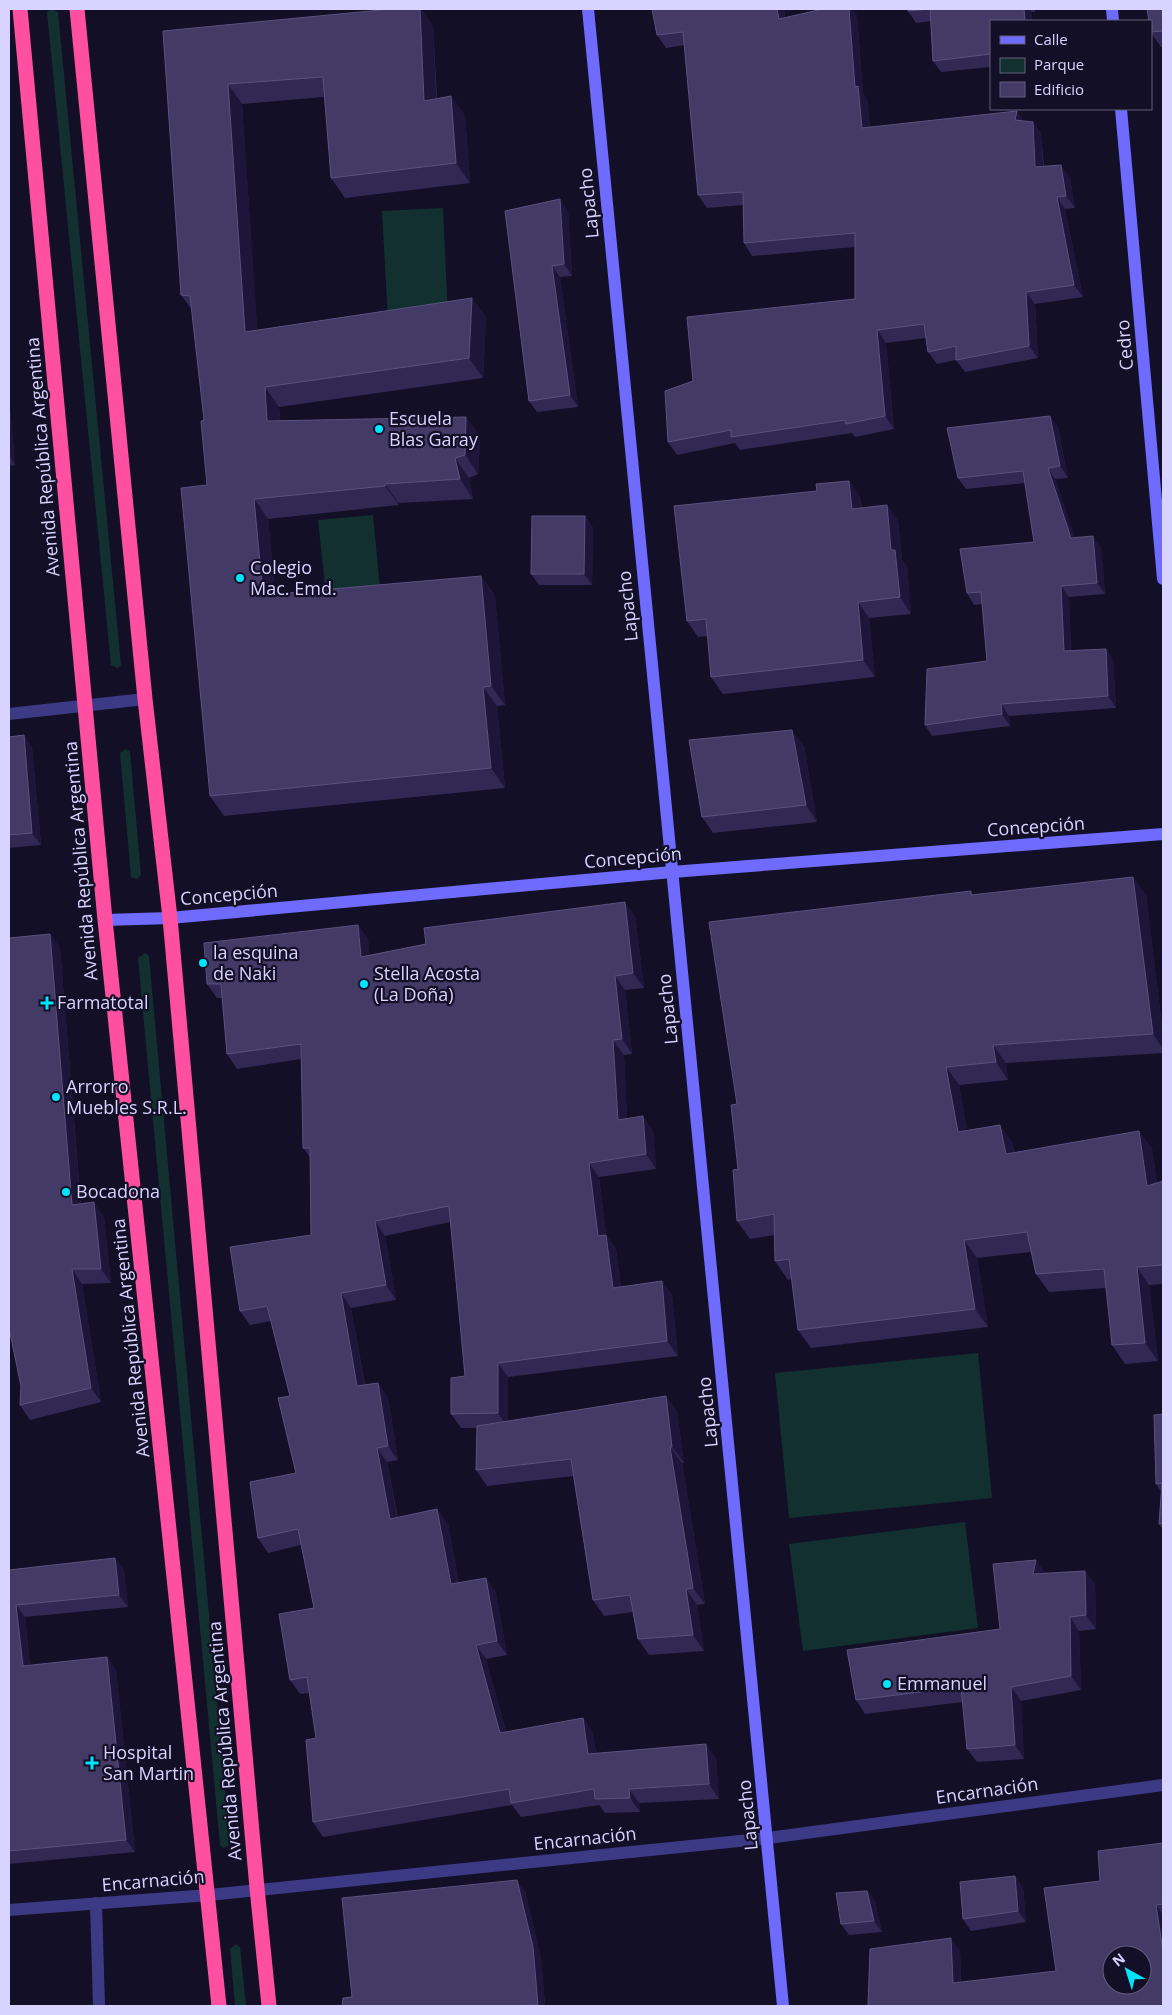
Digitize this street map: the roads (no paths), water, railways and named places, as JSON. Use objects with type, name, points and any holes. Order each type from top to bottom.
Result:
[{"type":"highway","name":"Avenida República Argentina","points":[[20,9],[105,920],[209,1894],[219,2006]]},
{"type":"highway","name":"Avenida República Argentina","points":[[77,9],[145,699],[170,918],[257,1888],[270,2006]]},
{"type":"street","name":"Lapacho","points":[[588,9],[783,2006]]},
{"type":"street","name":"Cedro","points":[[1121,110],[1163,579]]},
{"type":"street","points":[[9,714],[145,699]]},
{"type":"street","name":"Concepción","points":[[105,920],[170,918],[672,872],[1163,834]]},
{"type":"street","name":"Encarnación","points":[[9,1910],[209,1894],[768,1838],[1163,1785]]},
{"type":"street","points":[[96,1903],[99,2006]]},
{"type":"place","name":"Escuela Blas Garay","points":[[379,429]]},
{"type":"place","name":"Colegio Mac. Emd.","points":[[240,578]]},
{"type":"place","name":"la esquina de Naki","points":[[203,963]]},
{"type":"place","name":"Stella Acosta (La Doña)","points":[[364,984]]},
{"type":"place","name":"Farmatotal","points":[[47,1003]]},
{"type":"place","name":"Arrorro Muebles S.R.L.","points":[[56,1097]]},
{"type":"place","name":"Bocadona","points":[[66,1192]]},
{"type":"place","name":"Emmanuel","points":[[887,1684]]},
{"type":"place","name":"Hospital San Martin","points":[[92,1763]]}]
